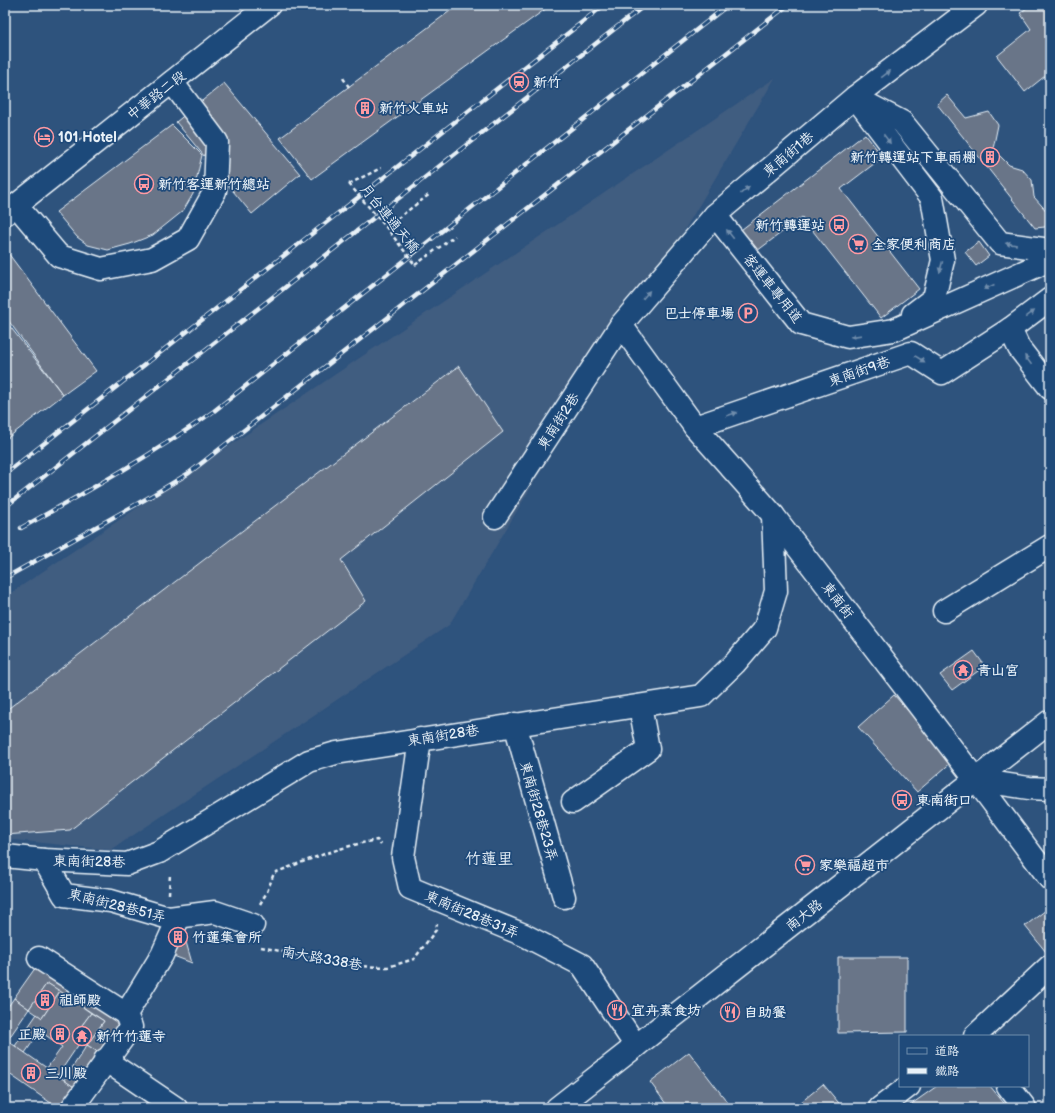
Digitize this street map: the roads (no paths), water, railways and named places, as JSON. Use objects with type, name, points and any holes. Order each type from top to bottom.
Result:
[{"type":"street","name":"中華路二段","points":[[10,209],[270,5]]},
{"type":"street","name":"東南街1巷","points":[[621,325],[715,215],[855,97],[976,5]]},
{"type":"street","points":[[10,209],[59,256],[101,269],[152,258],[188,239],[215,191],[217,142],[172,82]]},
{"type":"street","points":[[855,97],[902,122],[1000,243],[1050,250]]},
{"type":"street","points":[[855,97],[932,198],[943,260],[934,298],[894,330]]},
{"type":"street","name":"客運車專用道","points":[[715,215],[801,324],[848,337],[894,330],[1050,260]]},
{"type":"street","points":[[1050,299],[1010,329],[1019,348],[1050,388]]},
{"type":"street","name":"東南街","points":[[621,325],[695,427],[773,515],[1050,879]]},
{"type":"street","name":"東南街2巷","points":[[495,517],[621,325]]},
{"type":"street","name":"東南街9巷","points":[[695,427],[911,354],[942,373],[1010,329]]},
{"type":"street","name":"東南街28巷","points":[[5,856],[44,860],[127,864],[158,852],[309,761],[336,753],[700,696],[735,663],[765,628],[776,591],[773,515]]},
{"type":"street","points":[[944,611],[1050,546]]},
{"type":"street","points":[[572,802],[648,749],[640,706]]},
{"type":"street","name":"南大路","points":[[557,1108],[1050,721]]},
{"type":"street","name":"東南街28巷23弄","points":[[515,724],[564,898]]},
{"type":"street","name":"東南街28巷31弄","points":[[420,739],[403,857],[410,888],[524,935],[582,965],[636,1046]]},
{"type":"street","points":[[976,780],[1029,788],[1050,789]]},
{"type":"street","name":"東南街28巷51弄","points":[[44,860],[64,895],[111,901],[174,917],[215,912],[250,924]]},
{"type":"street","points":[[126,1014],[162,955],[174,917]]},
{"type":"street","points":[[39,958],[126,1014],[131,1027],[105,1060],[72,1108]]},
{"type":"street","points":[[976,1035],[1050,966]]},
{"type":"street","points":[[105,1060],[176,1108]]},
{"type":"street","points":[[880,1108],[908,1087]]},
{"type":"street","points":[[1009,1087],[1024,1108]]},
{"type":"railway","points":[[5,474],[604,5]]},
{"type":"railway","points":[[5,507],[645,5]]},
{"type":"railway","points":[[21,528],[70,501],[167,443],[214,411],[728,5]]},
{"type":"railway","points":[[5,578],[153,495],[189,473],[788,5]]},
{"type":"place","name":"新竹","points":[[519,82]]},
{"type":"place","name":"新竹火車站","points":[[365,108]]},
{"type":"place","name":"101 Hotel","points":[[44,137]]},
{"type":"place","name":"新竹轉運站下車雨棚","points":[[990,157]]},
{"type":"place","name":"新竹客運新竹總站","points":[[144,184]]},
{"type":"place","name":"新竹轉運站","points":[[839,225]]},
{"type":"place","name":"全家便利商店","points":[[858,244]]},
{"type":"place","name":"巴士停車場","points":[[748,313]]},
{"type":"place","name":"青山宮","points":[[963,670]]},
{"type":"place","name":"東南街口","points":[[902,800]]},
{"type":"place","name":"家樂福超市","points":[[805,865]]},
{"type":"place","name":"竹蓮集會所","points":[[178,937]]},
{"type":"place","name":"祖師殿","points":[[45,1000]]},
{"type":"place","name":"宜卉素食坊","points":[[617,1010]]},
{"type":"place","name":"自助餐","points":[[730,1012]]},
{"type":"place","name":"正殿","points":[[60,1034]]},
{"type":"place","name":"新竹竹蓮寺","points":[[82,1036]]},
{"type":"place","name":"三川殿","points":[[31,1073]]},
{"type":"district","name":"竹蓮里","points":[[489,858]]}]
